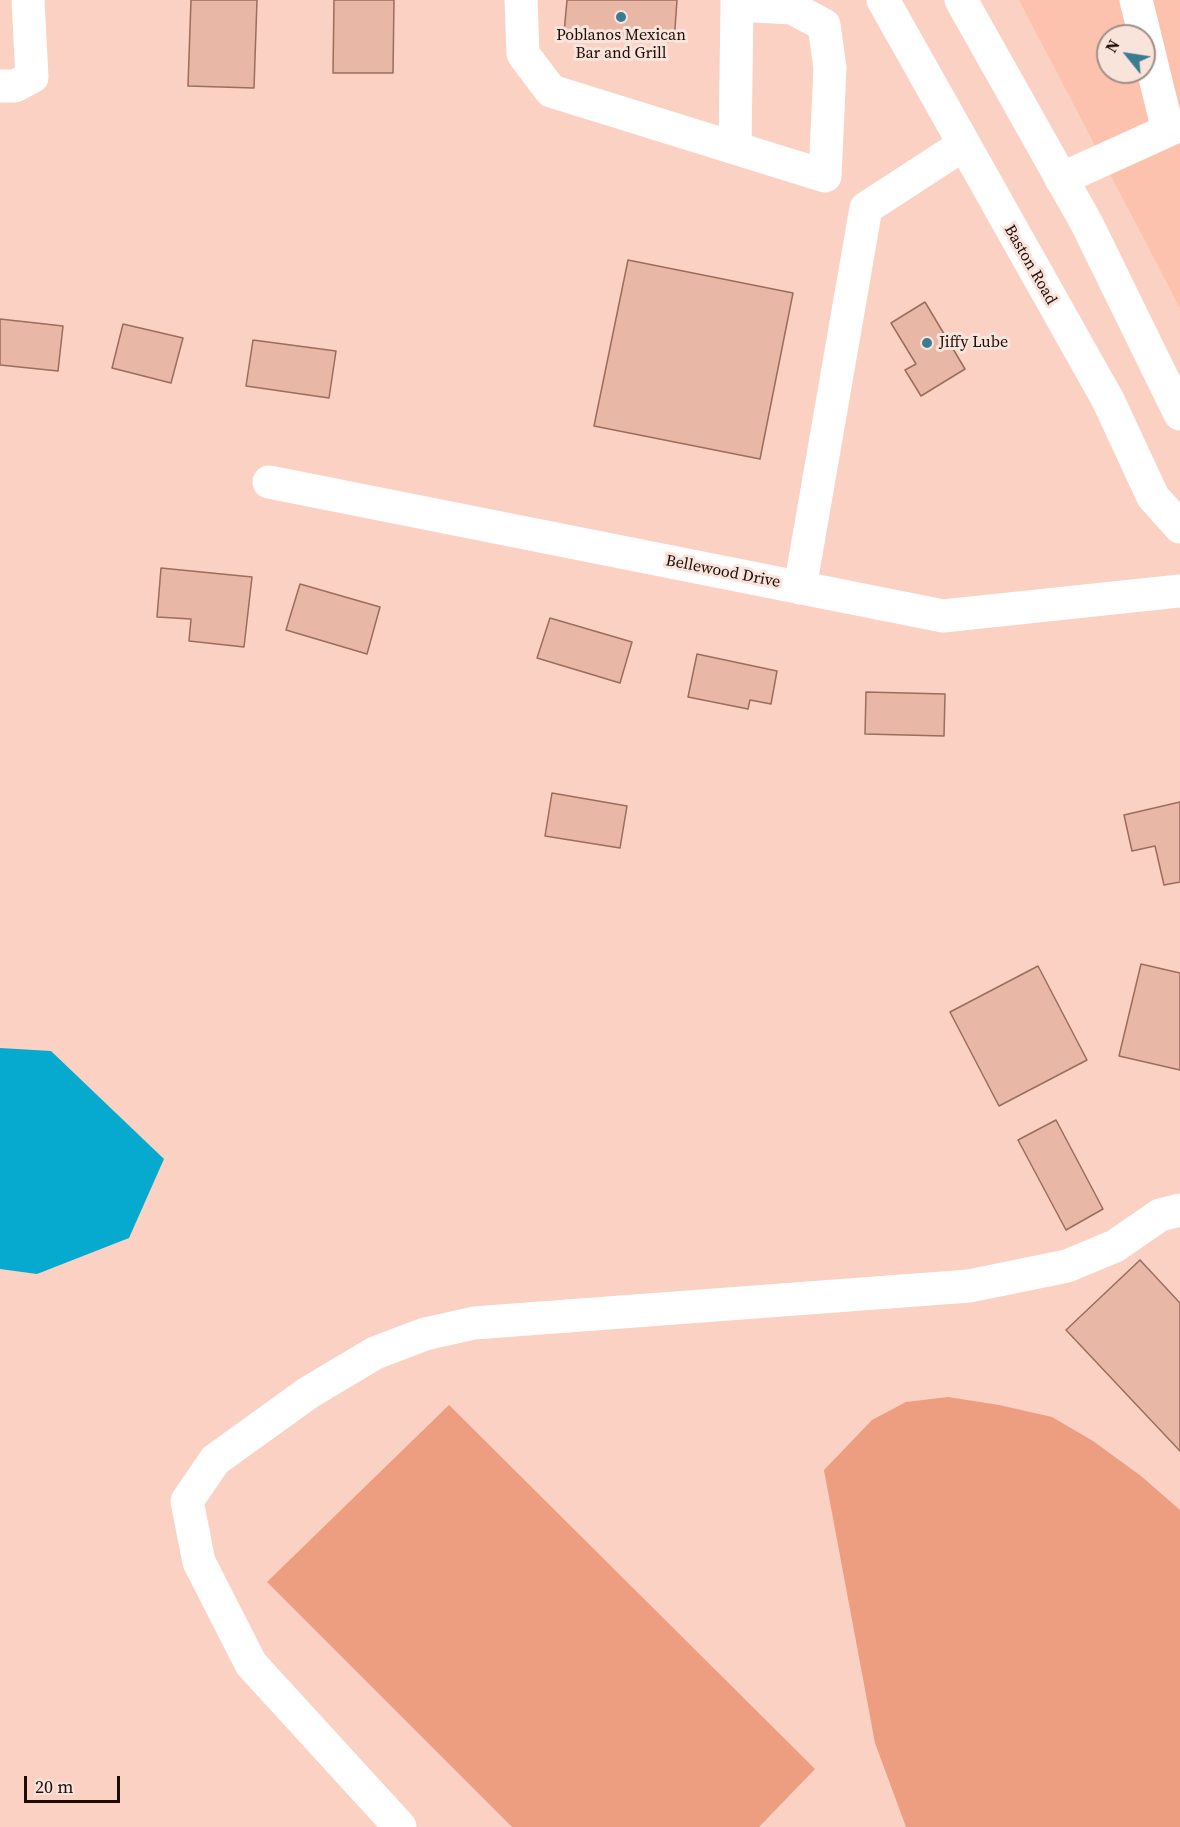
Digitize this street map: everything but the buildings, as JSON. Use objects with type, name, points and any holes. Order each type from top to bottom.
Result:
[{"type":"main road","points":[[0,86],[15,86],[32,77],[28,0]]},
{"type":"main road","points":[[521,0],[523,54],[551,92],[825,176],[866,208]]},
{"type":"main road","name":"Baston Road","points":[[883,0],[1108,400],[1153,496],[1180,527]]},
{"type":"main road","points":[[961,0],[1087,224],[1180,414]]},
{"type":"main road","points":[[1061,179],[1174,127],[1136,0]]},
{"type":"main road","points":[[735,147],[737,2],[792,8],[824,25],[830,68],[825,176]]},
{"type":"main road","points":[[800,588],[866,208],[963,145]]},
{"type":"main road","name":"Bellewood Drive","points":[[269,482],[943,616],[1180,591]]},
{"type":"main road","points":[[400,1827],[251,1664],[204,1572],[199,1562],[187,1501],[215,1460],[308,1393],[365,1359],[425,1334],[474,1323],[969,1286],[1067,1266],[1115,1246],[1160,1215],[1180,1210]]},
{"type":"shaded area","points":[[1019,0],[1180,0],[1180,308]]},
{"type":"shaded area","points":[[948,1397],[1052,1417],[1093,1441],[1141,1476],[1180,1510],[1180,1827],[906,1827],[875,1743],[824,1470],[872,1420],[906,1402]]},
{"type":"shaded area","points":[[449,1405],[815,1769],[759,1827],[512,1827],[267,1582]]},
{"type":"water","points":[[0,1048],[51,1051],[164,1159],[129,1238],[37,1274],[0,1269]]},
{"type":"place","name":"Poblanos Mexican Bar and Grill","points":[[621,17]]},
{"type":"place","name":"Jiffy Lube","points":[[927,343]]}]
